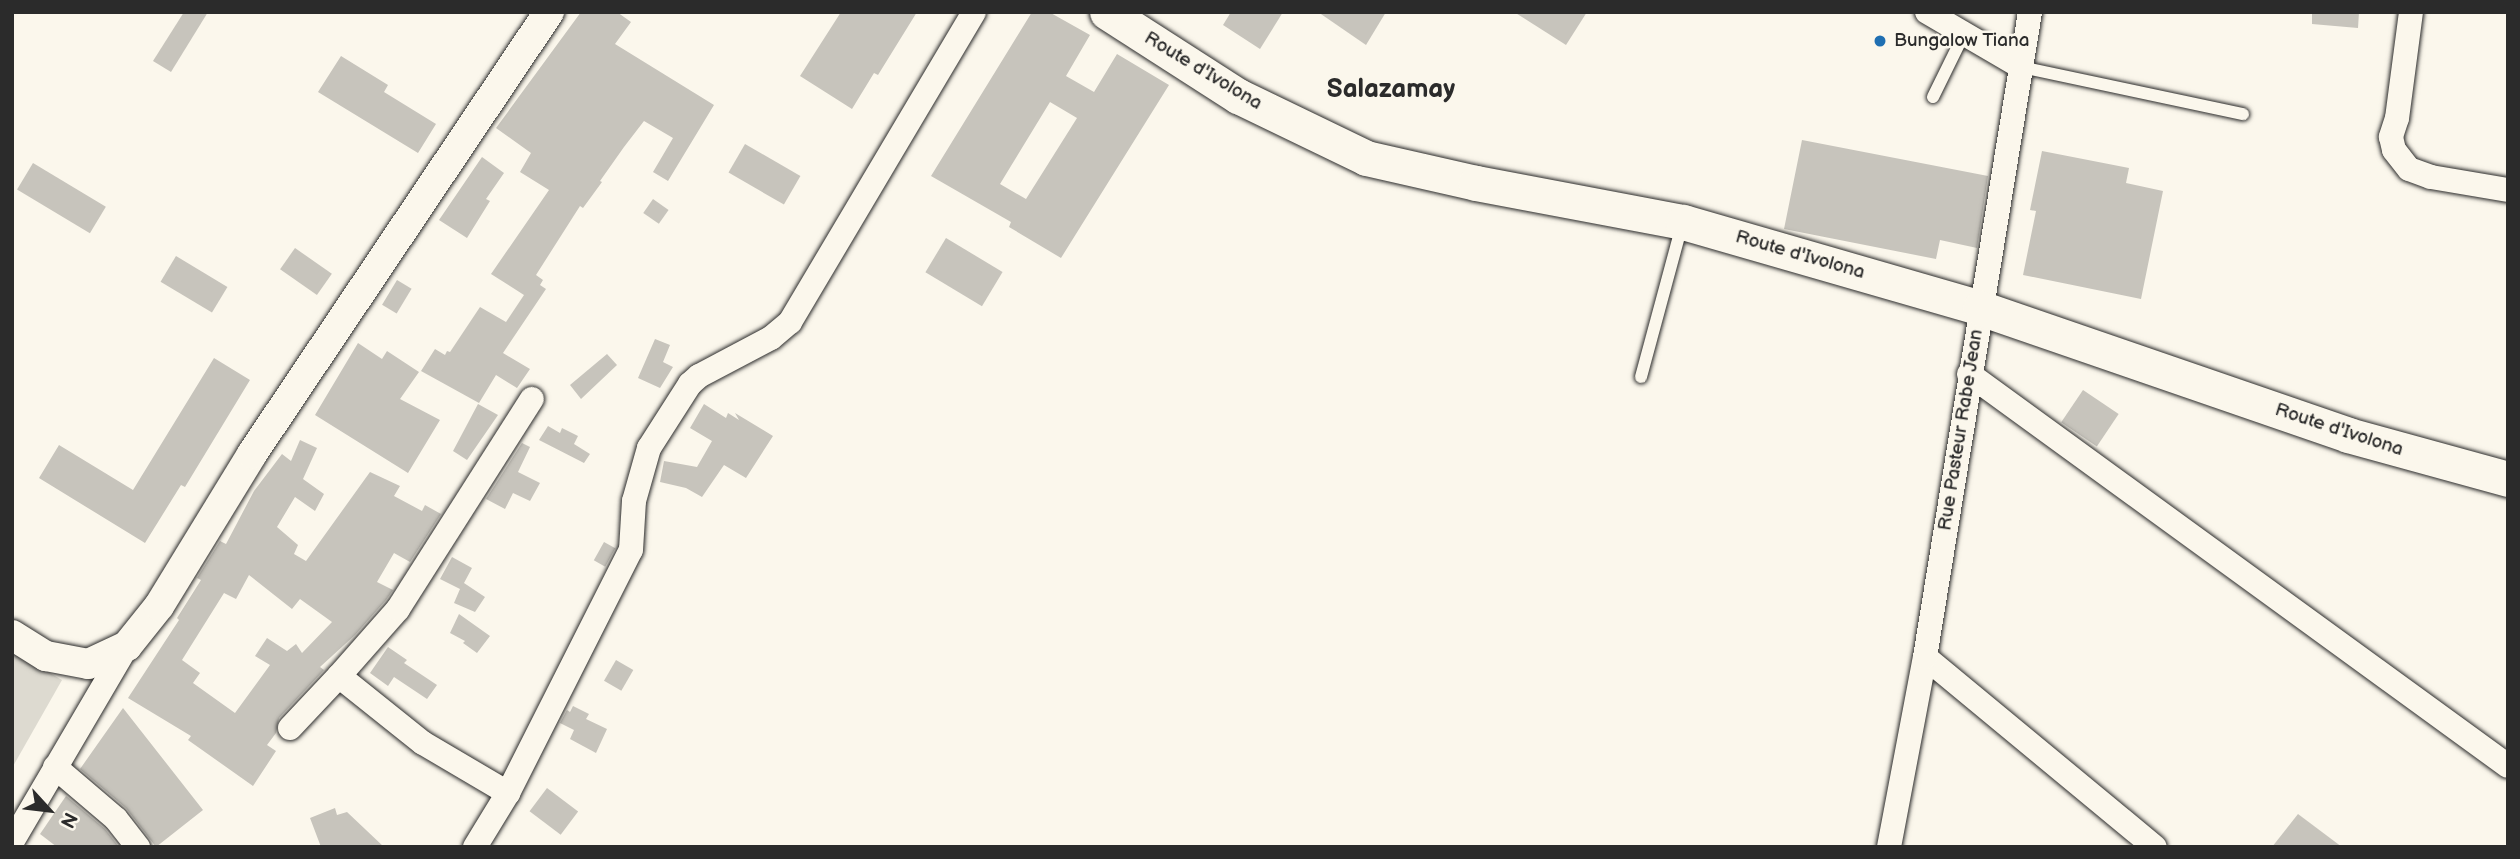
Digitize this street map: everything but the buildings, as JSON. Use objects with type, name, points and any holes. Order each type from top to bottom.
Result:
[{"type":"main road","name":"Route d'Ivolona","points":[[1107,12],[1238,96],[1366,158],[1476,183],[1683,222],[1980,308],[2348,435],[2508,479]]},
{"type":"street","points":[[12,842],[127,646],[159,606],[252,454],[550,12]]},
{"type":"street","points":[[475,847],[508,793],[631,550],[634,501],[649,448],[690,384],[699,376],[771,338],[790,322],[974,12]]},
{"type":"street","points":[[1927,12],[2021,67]]},
{"type":"street","name":"Rue Pasteur Rabe Jean","points":[[1889,847],[1925,657],[2030,12]]},
{"type":"street","points":[[2411,12],[2397,118],[2391,137],[2394,150],[2409,169],[2431,177],[2508,190]]},
{"type":"street","points":[[1969,374],[2508,766]]},
{"type":"street","points":[[290,728],[398,609],[532,399]]},
{"type":"street","points":[[12,635],[46,656],[88,664],[127,646]]},
{"type":"street","points":[[1925,657],[2155,847]]},
{"type":"street","points":[[339,676],[423,743],[508,793]]},
{"type":"street","points":[[55,767],[116,819],[138,847]]},
{"type":"lane","points":[[1933,97],[1964,34]]},
{"type":"lane","points":[[2021,67],[2243,114]]},
{"type":"lane","points":[[1641,377],[1683,222]]},
{"type":"shaded area","points":[[12,651],[62,680],[12,768]]},
{"type":"place","name":"Bungalow Tiana","points":[[1880,41]]},
{"type":"district","name":"Salazamay","points":[[1391,90]]}]
